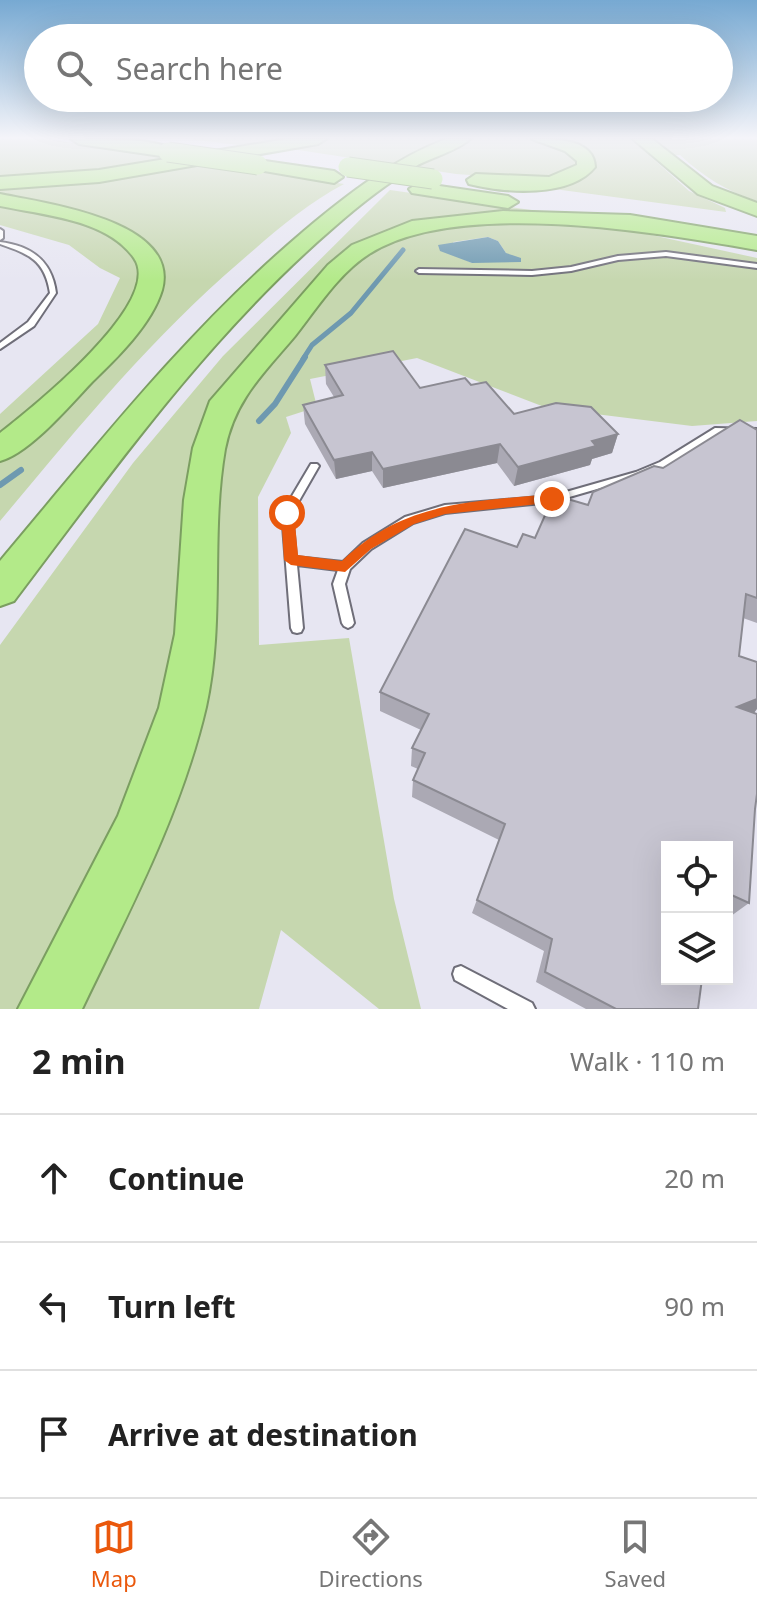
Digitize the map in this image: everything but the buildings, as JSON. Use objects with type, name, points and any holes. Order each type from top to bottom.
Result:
[{"type":"highway","points":[[0,553],[127,394],[225,292],[353,186]]},
{"type":"highway","points":[[0,590],[105,457],[209,333],[299,245],[377,186]]},
{"type":"highway","points":[[105,457],[126,445],[160,404],[232,329],[374,197],[391,186]]},
{"type":"highway","points":[[450,186],[757,243]]},
{"type":"highway","points":[[455,186],[757,232]]},
{"type":"highway","points":[[462,186],[757,225]]},
{"type":"highway","points":[[701,186],[757,210]]},
{"type":"highway","points":[[0,200],[86,221],[122,235],[143,254],[153,274],[149,298],[122,335],[0,450]]},
{"type":"highway","points":[[49,1009],[140,830],[182,708],[196,634],[202,500],[209,448],[225,401],[336,270],[360,250],[385,237],[412,227],[503,217],[652,224]]},
{"type":"lane","points":[[0,231],[1,241],[38,257],[48,267],[53,293],[31,324],[0,347]]},
{"type":"lane","points":[[419,271],[532,273],[571,269],[618,258],[666,254],[757,266]]},
{"type":"lane","points":[[348,623],[339,584],[345,567],[367,546],[409,520],[445,509],[552,499],[663,464],[715,431],[757,432]]},
{"type":"lane","points":[[297,628],[287,513],[314,466]]},
{"type":"lane","points":[[291,560],[345,567]]},
{"type":"lane","points":[[461,974],[526,1009]]},
{"type":"green space","points":[[0,186],[341,186],[278,230],[207,291],[115,386],[0,521],[0,414],[98,324],[120,278],[100,268],[69,245],[0,225]]},
{"type":"green space","points":[[546,186],[684,186],[725,208],[726,212]]},
{"type":"green space","points":[[723,186],[757,186],[757,201]]},
{"type":"green space","points":[[390,190],[546,212],[757,258],[757,421],[692,426],[547,408],[417,358],[310,379],[317,407],[286,417],[291,433],[258,497],[259,645],[349,638],[394,899],[421,1009],[379,1009],[281,930],[259,1009],[0,1009],[0,645],[133,463],[223,356]],"holes":[[[488,237],[498,241],[506,253],[472,263],[461,258],[453,242]]]},
{"type":"water","points":[[488,237],[498,241],[506,253],[521,258],[521,262],[472,263],[440,251],[438,245]]},
{"type":"waterway","points":[[303,359],[312,345],[351,313],[403,250]]},
{"type":"waterway","points":[[259,421],[275,404],[305,357]]},
{"type":"waterway","points":[[0,485],[21,470]]},
{"type":"route","points":[[287,513],[291,560],[345,567],[367,546],[409,520],[445,509],[552,499]]}]
